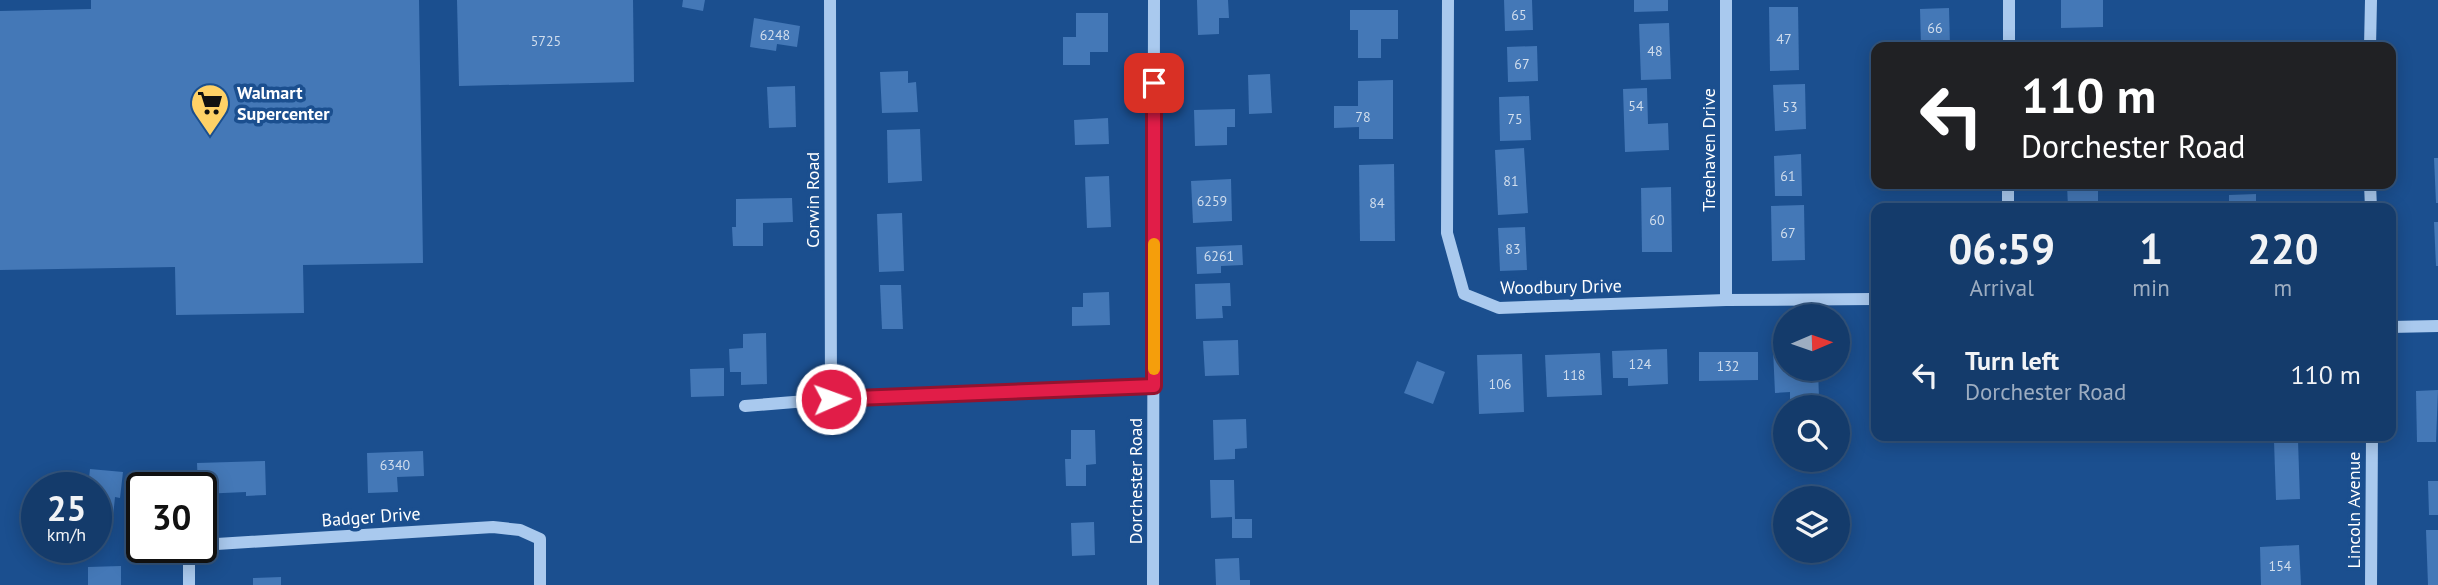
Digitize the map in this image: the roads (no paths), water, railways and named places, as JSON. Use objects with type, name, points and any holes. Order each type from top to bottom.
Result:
[{"type":"street","name":"Corwin Road","points":[[830,0],[831,399]]},
{"type":"street","name":"Dorchester Road","points":[[1153,585],[1154,0]]},
{"type":"street","name":"Woodbury Drive","points":[[1448,0],[1447,233],[1464,294],[1499,308],[1726,300],[1871,299]]},
{"type":"street","name":"Treehaven Drive","points":[[1726,0],[1726,300]]},
{"type":"street","points":[[2008,42],[2009,0]]},
{"type":"street","points":[[2370,42],[2371,0]]},
{"type":"street","points":[[2396,327],[2438,326]]},
{"type":"street","points":[[745,405],[1154,386]]},
{"type":"street","name":"Lincoln Avenue","points":[[2371,585],[2372,441]]},
{"type":"street","name":"Badger Drive","points":[[217,544],[493,527],[520,530],[540,539],[540,585]]},
{"type":"street","points":[[189,563],[189,585]]},
{"type":"place","name":"Walmart Supercenter","points":[[210,137]]}]
